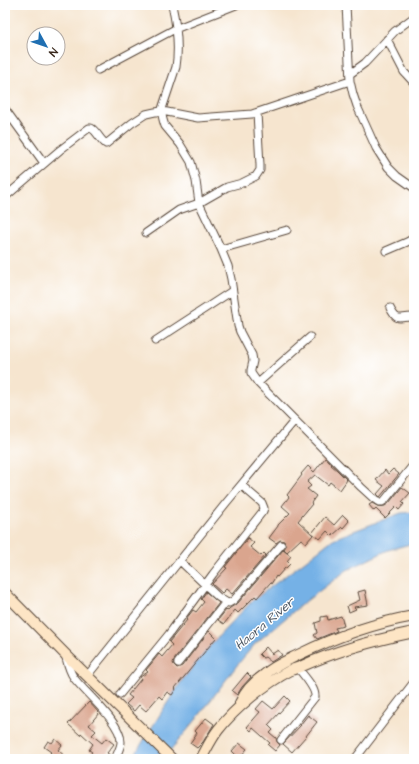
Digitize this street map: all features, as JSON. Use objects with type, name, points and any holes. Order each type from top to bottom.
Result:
[{"type":"street","points":[[172,5],[177,53],[176,67],[162,111],[163,121],[191,162],[200,203],[221,249],[229,271],[238,326],[252,355],[253,361],[251,373],[258,383],[373,498],[379,502],[385,500],[414,464]]},
{"type":"street","points":[[98,70],[175,29],[236,5]]},
{"type":"street","points":[[346,5],[350,77],[357,106],[370,136],[383,159],[397,176],[414,188]]},
{"type":"street","points":[[5,197],[44,163],[89,128],[94,129],[106,144],[132,123],[146,114],[155,112],[162,111],[198,118],[257,113],[350,77],[395,31],[414,17]]},
{"type":"street","points":[[387,39],[404,72],[414,83]]},
{"type":"street","points":[[5,109],[44,163]]},
{"type":"street","points":[[146,233],[179,210],[200,203],[227,187],[242,183],[259,173],[260,165],[257,113]]},
{"type":"street","points":[[221,249],[287,230]]},
{"type":"street","points":[[386,251],[414,238]]},
{"type":"street","points":[[155,341],[232,291]]},
{"type":"street","points":[[390,308],[397,318],[414,317]]},
{"type":"street","points":[[258,383],[310,337]]},
{"type":"street","points":[[87,676],[295,420]]},
{"type":"street","points":[[120,694],[169,634],[205,585],[264,511],[262,503],[241,485]]},
{"type":"street","points":[[180,561],[205,585],[229,603],[234,600],[281,545]]},
{"type":"street","points":[[5,593],[172,759]]},
{"type":"street","points":[[178,663],[226,602]]},
{"type":"street","points":[[237,710],[243,696],[252,685],[264,674],[281,664],[315,646],[349,633],[392,620],[414,616]]},
{"type":"street","points":[[201,759],[217,731],[251,697],[270,683],[309,662],[350,647],[414,632]]},
{"type":"street","points":[[65,654],[68,667],[74,678],[106,714],[120,736],[121,742],[115,759]]},
{"type":"street","points":[[281,740],[314,700],[316,694],[298,668]]},
{"type":"street","points":[[355,759],[414,682]]},
{"type":"water","name":"Haora River","points":[[414,512],[414,543],[388,550],[347,570],[301,605],[255,644],[195,721],[163,759],[132,759],[183,679],[215,640],[252,601],[333,539],[401,513]]},
{"type":"building","points":[[325,458],[347,480],[340,490],[330,482],[328,485],[315,475],[307,482],[311,486],[307,489],[316,496],[311,503],[312,504],[298,521],[313,535],[306,543],[301,539],[287,552],[284,549],[286,546],[284,541],[280,540],[276,543],[269,538],[278,525],[290,513],[282,506],[289,497],[287,495],[302,475],[301,474],[308,466],[314,472]]},
{"type":"building","points":[[393,469],[399,474],[380,497],[377,494],[384,486],[376,480],[385,470],[388,474]]},
{"type":"building","points":[[402,487],[410,493],[402,502],[404,504],[399,510],[396,507],[385,518],[376,509],[374,511],[369,505],[372,503],[379,507],[385,506]]},
{"type":"building","points":[[343,515],[349,521],[343,528],[342,527],[332,536],[327,531],[320,539],[312,533],[325,517],[334,525]]},
{"type":"building","points":[[248,538],[254,543],[250,547],[261,556],[264,553],[266,555],[232,594],[226,589],[222,593],[212,584],[227,568],[225,567]]},
{"type":"building","points":[[283,550],[291,556],[287,561],[290,564],[277,577],[276,576],[271,584],[270,583],[257,598],[255,596],[238,613],[235,610],[224,624],[218,620],[226,610],[227,611],[238,603]]},
{"type":"building","points":[[365,590],[368,605],[354,607],[356,609],[349,612],[347,606],[360,600],[358,592]]},
{"type":"building","points":[[206,592],[219,603],[174,660],[174,665],[177,668],[182,666],[209,631],[216,638],[175,688],[176,689],[172,695],[167,692],[162,699],[159,696],[146,711],[139,705],[134,711],[126,704],[132,698],[128,695],[141,679],[140,677],[148,672],[146,670],[159,654],[162,657],[172,645],[169,642],[193,610],[196,612],[204,602],[201,599]]},
{"type":"building","points":[[327,616],[328,620],[341,616],[344,626],[335,628],[337,631],[317,639],[314,635],[317,633],[315,623],[321,621],[321,617]]},
{"type":"building","points":[[266,647],[272,654],[278,650],[282,655],[271,662],[265,657],[263,658],[259,654]]},
{"type":"building","points":[[247,673],[251,677],[237,695],[232,691]]},
{"type":"building","points":[[285,696],[290,701],[268,725],[273,730],[270,733],[276,738],[280,745],[275,751],[268,745],[270,743],[253,728],[251,731],[247,727],[260,712],[256,709],[263,701],[273,709]]},
{"type":"building","points":[[89,702],[99,713],[89,725],[96,731],[92,735],[102,743],[106,738],[114,744],[107,753],[111,756],[110,759],[86,759],[92,752],[89,750],[93,744],[68,724]]},
{"type":"building","points":[[308,715],[317,722],[292,752],[283,744],[301,725]]},
{"type":"building","points":[[206,718],[214,724],[203,742],[197,748],[190,743],[197,733],[195,731]]},
{"type":"building","points":[[55,739],[62,745],[58,750],[68,759],[57,759],[44,747],[48,741],[52,743]]},
{"type":"building","points":[[239,743],[247,749],[239,758],[232,751]]}]
